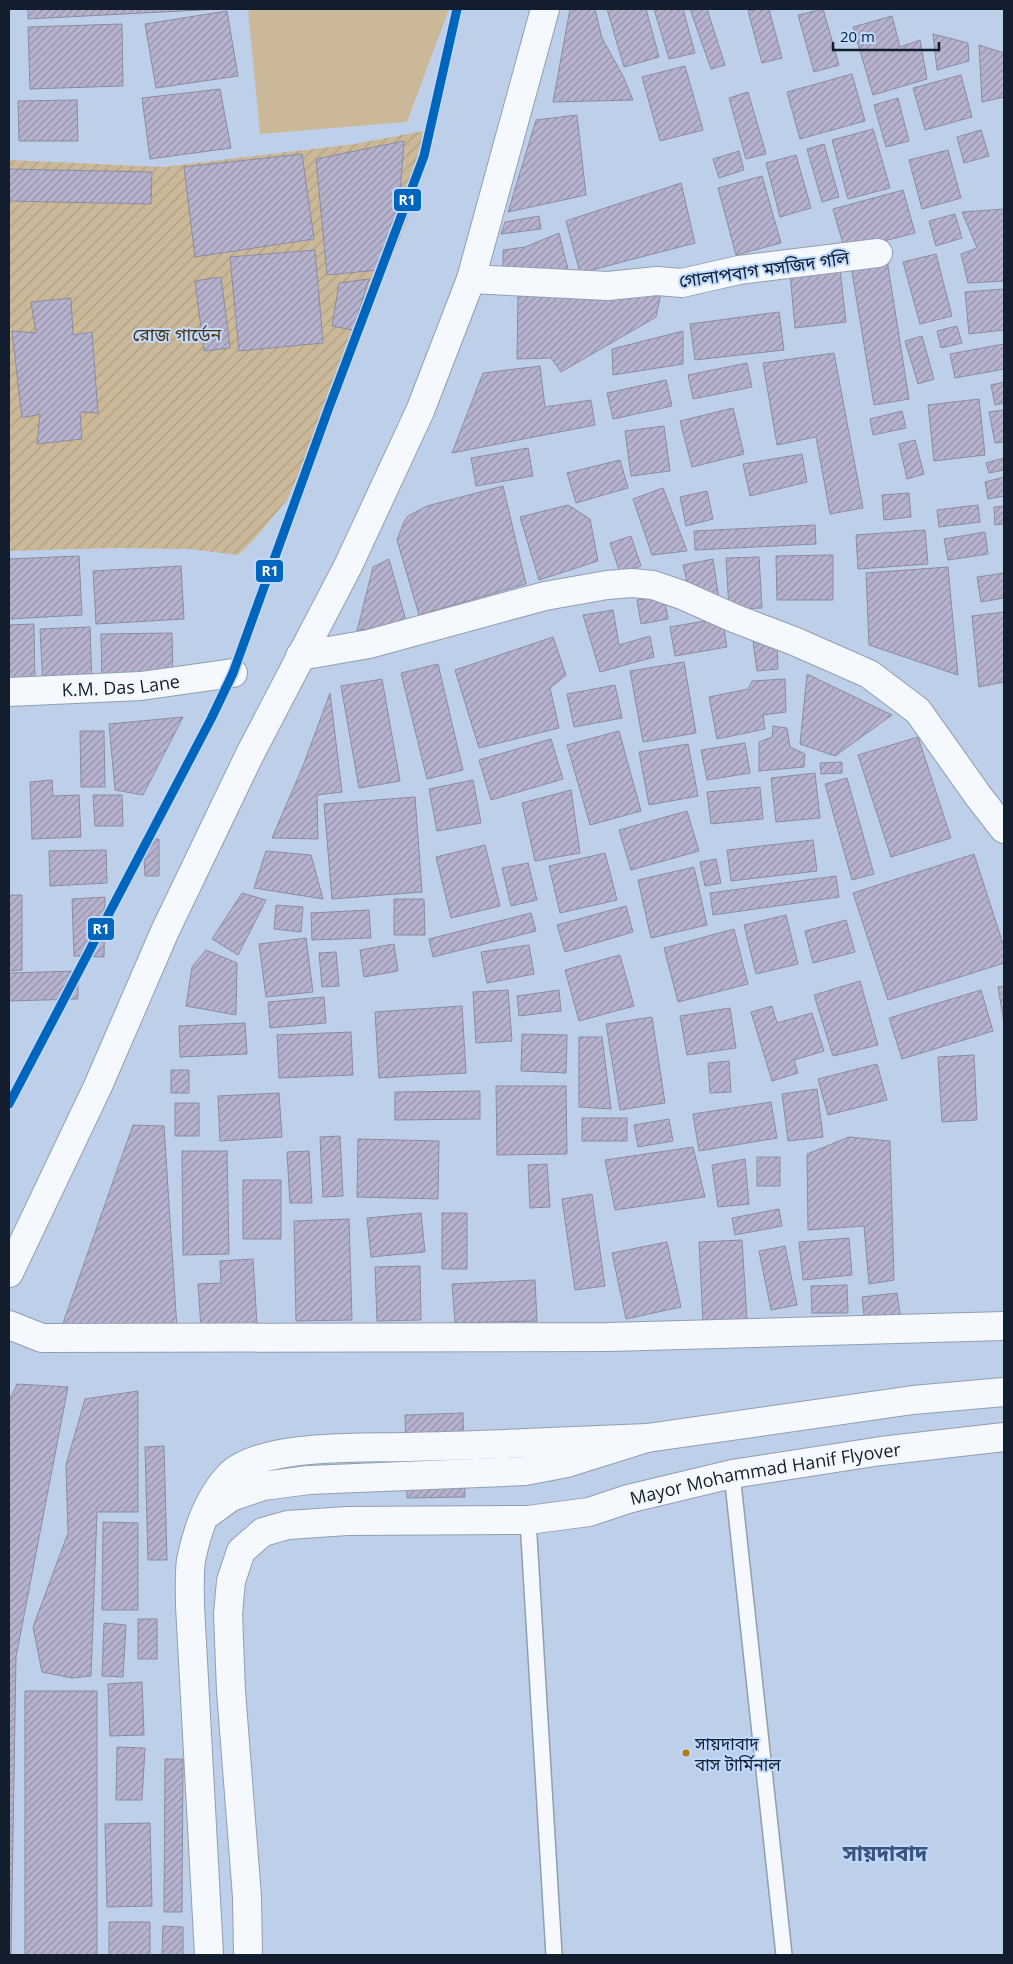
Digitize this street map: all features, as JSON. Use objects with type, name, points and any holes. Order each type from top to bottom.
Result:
[{"type":"main road","points":[[9,1273],[98,1086],[165,931],[300,656],[348,566],[420,411],[471,279],[545,9]]},
{"type":"main road","name":"গোলাপবাগ মসজিদ গলি","points":[[471,279],[608,286],[657,281],[682,283],[739,270],[878,253]]},
{"type":"main road","points":[[300,656],[369,644],[545,596],[607,585],[632,583],[653,585],[794,641],[869,674],[918,711],[979,798],[1004,828]]},
{"type":"main road","name":"K.M. Das Lane","points":[[9,692],[141,686],[233,673]]},
{"type":"main road","points":[[9,1325],[42,1338],[609,1337],[1004,1326]]},
{"type":"main road","points":[[209,1955],[190,1606],[191,1561],[204,1517],[228,1476],[245,1464],[278,1455],[314,1449],[526,1444],[647,1438],[913,1400],[1004,1392]]},
{"type":"main road","name":"Mayor Mohammad Hanif Flyover","points":[[248,1955],[246,1897],[231,1691],[228,1614],[231,1581],[241,1551],[263,1532],[288,1524],[347,1521],[528,1520],[589,1512],[628,1498],[732,1474],[880,1451],[1004,1437]]},
{"type":"main road","points":[[204,1517],[231,1497],[263,1486],[309,1480],[525,1471],[567,1463],[647,1438]]},
{"type":"lane","points":[[732,1474],[784,1955]]},
{"type":"lane","points":[[528,1520],[554,1955]]},
{"type":"green space","points":[[248,9],[449,9],[407,122],[260,134]]},
{"type":"green space","name":"রোজ গার্ডেন","points":[[423,131],[407,221],[345,374],[287,500],[251,543],[238,555],[190,549],[110,548],[9,551],[9,160],[163,167],[354,144]]},
{"type":"building","points":[[28,9],[220,9],[28,19]]},
{"type":"building","points":[[570,9],[595,9],[602,38],[624,78],[633,100],[553,102]]},
{"type":"building","points":[[607,9],[646,9],[659,57],[624,67]]},
{"type":"building","points":[[654,9],[683,9],[695,53],[669,59]]},
{"type":"building","points":[[690,9],[707,9],[725,65],[711,69]]},
{"type":"building","points":[[769,9],[782,58],[762,63],[748,11]]},
{"type":"building","points":[[823,9],[839,65],[814,72],[798,15]]},
{"type":"building","points":[[227,11],[238,76],[156,88],[145,24]]},
{"type":"building","points":[[892,16],[900,47],[920,40],[927,79],[873,95],[853,27]]},
{"type":"building","points":[[122,24],[123,86],[30,89],[28,27]]},
{"type":"building","points":[[933,34],[968,43],[969,61],[937,70]]},
{"type":"building","points":[[979,45],[1004,53],[1004,97],[982,102]]},
{"type":"building","points":[[685,66],[703,130],[660,141],[642,77]]},
{"type":"building","points":[[852,74],[865,121],[800,139],[787,92]]},
{"type":"building","points":[[961,75],[972,117],[925,130],[913,88]]},
{"type":"building","points":[[220,89],[231,148],[150,159],[142,98]]},
{"type":"building","points":[[748,92],[766,154],[746,159],[729,98]]},
{"type":"building","points":[[898,98],[909,141],[886,147],[874,105]]},
{"type":"building","points":[[77,100],[78,141],[19,141],[18,101]]},
{"type":"building","points":[[577,115],[586,195],[508,212],[536,120]]},
{"type":"building","points":[[873,129],[890,188],[848,199],[832,140]]},
{"type":"building","points":[[981,130],[989,156],[964,163],[957,137]]},
{"type":"building","points":[[404,141],[398,218],[378,270],[327,275],[316,159]]},
{"type":"building","points":[[824,144],[839,197],[822,202],[807,149]]},
{"type":"building","points":[[948,150],[961,198],[922,209],[909,160]]},
{"type":"building","points":[[739,151],[744,170],[719,178],[713,159]]},
{"type":"building","points":[[302,154],[314,239],[195,257],[184,167]]},
{"type":"building","points":[[796,155],[811,208],[780,217],[766,163]]},
{"type":"building","points":[[9,169],[152,172],[151,204],[9,201]]},
{"type":"building","points":[[762,176],[781,243],[736,255],[718,188]]},
{"type":"building","points":[[681,183],[695,243],[580,273],[566,221]]},
{"type":"building","points":[[903,190],[915,233],[845,251],[833,209]]},
{"type":"building","points":[[1004,209],[1004,281],[968,283],[961,254],[977,248],[962,212]]},
{"type":"building","points":[[955,214],[962,238],[936,246],[929,221]]},
{"type":"building","points":[[539,216],[541,229],[501,234],[505,222]]},
{"type":"building","points":[[559,233],[568,269],[503,274],[503,250],[525,247]]},
{"type":"building","points":[[315,250],[323,343],[239,351],[230,257]]},
{"type":"building","points":[[936,254],[952,316],[920,324],[903,262]]},
{"type":"building","points":[[887,260],[909,399],[874,405],[851,266]]},
{"type":"building","points":[[840,269],[846,322],[795,328],[790,273]]},
{"type":"building","points":[[221,277],[230,348],[204,351],[195,281]]},
{"type":"building","points":[[369,279],[353,330],[332,326],[339,283]]},
{"type":"building","points":[[1004,289],[1004,330],[969,334],[965,292]]},
{"type":"building","points":[[661,293],[656,317],[561,372],[551,358],[517,359],[518,295]]},
{"type":"building","points":[[71,298],[73,335],[92,332],[98,413],[80,412],[82,439],[37,444],[40,414],[22,418],[12,331],[36,333],[31,302]]},
{"type":"building","points":[[779,312],[784,350],[695,360],[690,324]]},
{"type":"building","points":[[957,326],[962,343],[941,348],[937,331]]},
{"type":"building","points":[[683,331],[683,364],[613,375],[612,349]]},
{"type":"building","points":[[922,336],[934,379],[918,384],[905,341]]},
{"type":"building","points":[[1004,344],[1004,369],[955,378],[950,354]]},
{"type":"building","points":[[834,353],[863,508],[830,514],[816,437],[777,445],[763,363]]},
{"type":"building","points":[[747,363],[752,387],[693,399],[688,375]]},
{"type":"building","points":[[540,366],[545,407],[591,400],[595,425],[452,453],[483,373]]},
{"type":"building","points":[[666,380],[672,406],[613,419],[607,393]]},
{"type":"building","points":[[1004,382],[1004,403],[995,405],[991,385]]},
{"type":"building","points":[[979,399],[985,455],[934,461],[928,405]]},
{"type":"building","points":[[733,408],[744,454],[692,467],[680,421]]},
{"type":"building","points":[[1004,410],[1004,442],[995,443],[989,412]]},
{"type":"building","points":[[902,411],[906,428],[873,435],[870,419]]},
{"type":"building","points":[[664,426],[670,471],[631,476],[625,431]]},
{"type":"building","points":[[915,440],[924,474],[907,479],[899,444]]},
{"type":"building","points":[[528,448],[533,476],[476,486],[471,458]]},
{"type":"building","points":[[802,454],[807,482],[750,496],[743,464]]},
{"type":"building","points":[[1004,458],[1004,470],[989,473],[986,463]]},
{"type":"building","points":[[620,460],[628,488],[576,503],[567,473]]},
{"type":"building","points":[[1004,477],[1004,496],[988,499],[985,482]]},
{"type":"building","points":[[503,486],[526,584],[419,615],[397,540],[404,522],[408,516],[427,506]]},
{"type":"building","points":[[663,488],[687,551],[652,555],[633,499]]},
{"type":"building","points":[[707,491],[713,519],[686,526],[680,497]]},
{"type":"building","points":[[909,493],[911,517],[884,520],[882,495]]},
{"type":"building","points":[[568,505],[590,519],[598,561],[539,580],[520,517]]},
{"type":"building","points":[[978,505],[980,522],[939,527],[937,510]]},
{"type":"building","points":[[1004,506],[1004,524],[995,525],[994,507]]},
{"type":"building","points":[[815,525],[816,544],[695,550],[694,531]]},
{"type":"building","points":[[925,530],[928,564],[858,569],[856,535]]},
{"type":"building","points":[[985,532],[988,554],[948,560],[944,539]]},
{"type":"building","points":[[631,536],[641,566],[620,573],[610,543]]},
{"type":"building","points":[[833,555],[833,600],[777,600],[776,556]]},
{"type":"building","points":[[79,556],[82,615],[9,619],[9,559]]},
{"type":"building","points":[[759,557],[762,608],[729,609],[726,558]]},
{"type":"building","points":[[389,559],[406,621],[357,631],[373,567]]},
{"type":"building","points":[[713,559],[720,606],[690,595],[683,565]]},
{"type":"building","points":[[181,566],[184,619],[96,624],[93,571]]},
{"type":"building","points":[[948,567],[958,675],[869,645],[866,573]]},
{"type":"building","points":[[1004,573],[1004,598],[981,602],[977,577]]},
{"type":"building","points":[[664,596],[668,619],[641,624],[637,600]]},
{"type":"building","points":[[613,610],[619,645],[650,636],[654,657],[600,672],[583,615]]},
{"type":"building","points":[[1004,612],[1004,682],[979,687],[972,616]]},
{"type":"building","points":[[722,618],[727,647],[675,656],[670,627]]},
{"type":"building","points":[[34,624],[35,684],[9,684],[9,625]]},
{"type":"building","points":[[90,627],[92,684],[43,687],[40,629]]},
{"type":"building","points":[[172,633],[173,681],[102,682],[101,634]]},
{"type":"building","points":[[553,637],[566,675],[550,688],[559,728],[479,748],[455,670]]},
{"type":"building","points":[[753,642],[777,644],[778,669],[757,671]]},
{"type":"building","points":[[684,662],[696,733],[643,742],[630,671]]},
{"type":"building","points":[[438,664],[463,770],[427,779],[401,673]]},
{"type":"building","points":[[807,674],[892,715],[835,756],[800,744]]},
{"type":"building","points":[[382,679],[400,781],[359,788],[341,686]]},
{"type":"building","points":[[785,679],[786,712],[763,715],[765,729],[717,739],[709,697],[748,689],[752,681]]},
{"type":"building","points":[[615,685],[622,718],[574,727],[567,694]]},
{"type":"building","points":[[330,693],[342,792],[317,795],[318,839],[272,838],[303,766]]},
{"type":"building","points":[[183,717],[143,795],[115,790],[109,724]]},
{"type":"building","points":[[773,726],[787,728],[790,747],[805,754],[804,767],[759,771],[759,742],[772,737]]},
{"type":"building","points":[[80,731],[104,731],[105,787],[81,787]]},
{"type":"building","points":[[619,731],[641,811],[590,825],[567,745]]},
{"type":"building","points":[[918,737],[951,838],[891,857],[858,755]]},
{"type":"building","points":[[551,739],[563,779],[491,800],[479,760]]},
{"type":"building","points":[[745,743],[750,773],[707,780],[701,750]]},
{"type":"building","points":[[688,744],[698,796],[649,805],[639,752]]},
{"type":"building","points":[[842,762],[842,773],[821,774],[820,763]]},
{"type":"building","points":[[815,773],[820,818],[776,822],[771,778]]},
{"type":"building","points":[[847,778],[874,874],[852,880],[825,784]]},
{"type":"building","points":[[52,780],[53,796],[79,795],[81,837],[32,839],[30,782]]},
{"type":"building","points":[[473,780],[481,823],[437,831],[429,789]]},
{"type":"building","points":[[760,787],[763,819],[711,824],[707,792]]},
{"type":"building","points":[[571,790],[580,853],[535,861],[522,803]]},
{"type":"building","points":[[93,795],[122,795],[123,826],[95,826]]},
{"type":"building","points":[[415,797],[422,892],[332,899],[324,804]]},
{"type":"building","points":[[687,811],[699,851],[631,870],[619,830]]},
{"type":"building","points":[[143,839],[159,839],[159,876],[145,876]]},
{"type":"building","points":[[813,840],[817,871],[731,881],[727,850]]},
{"type":"building","points":[[485,845],[500,906],[451,918],[436,857]]},
{"type":"building","points":[[106,850],[107,883],[50,886],[49,851]]},
{"type":"building","points":[[266,851],[311,855],[323,899],[254,888]]},
{"type":"building","points":[[605,853],[617,900],[560,913],[549,866]]},
{"type":"building","points":[[974,854],[1004,947],[1004,963],[888,1000],[853,893]]},
{"type":"building","points":[[716,859],[721,883],[705,886],[700,862]]},
{"type":"building","points":[[528,863],[537,900],[511,906],[502,868]]},
{"type":"building","points":[[694,867],[707,925],[651,938],[638,880]]},
{"type":"building","points":[[836,876],[839,897],[713,915],[710,893]]},
{"type":"building","points":[[242,893],[266,900],[238,955],[212,939]]},
{"type":"building","points":[[9,895],[22,895],[22,970],[9,971]]},
{"type":"building","points":[[105,897],[104,957],[74,956],[72,899]]},
{"type":"building","points":[[394,899],[424,899],[425,935],[394,935]]},
{"type":"building","points":[[276,905],[303,907],[301,932],[274,929]]},
{"type":"building","points":[[626,906],[633,932],[565,952],[557,925]]},
{"type":"building","points":[[369,910],[371,938],[312,940],[311,913]]},
{"type":"building","points":[[531,913],[536,931],[433,957],[429,939]]},
{"type":"building","points":[[786,915],[798,964],[756,974],[744,925]]},
{"type":"building","points":[[846,920],[855,952],[813,963],[805,931]]},
{"type":"building","points":[[734,929],[748,984],[678,1002],[664,948]]},
{"type":"building","points":[[306,938],[313,992],[266,997],[259,944]]},
{"type":"building","points":[[394,944],[398,971],[364,977],[360,950]]},
{"type":"building","points":[[529,945],[534,974],[487,983],[481,952]]},
{"type":"building","points":[[206,950],[237,963],[236,1015],[186,1006],[192,967]]},
{"type":"building","points":[[336,952],[339,986],[322,987],[319,953]]},
{"type":"building","points":[[620,955],[634,1006],[579,1021],[565,970]]},
{"type":"building","points":[[78,971],[78,999],[9,1001],[9,973]]},
{"type":"building","points":[[860,981],[878,1045],[833,1056],[814,995]]},
{"type":"building","points":[[1004,986],[1004,1023],[998,987]]},
{"type":"building","points":[[508,990],[512,1041],[476,1043],[473,992]]},
{"type":"building","points":[[559,990],[561,1011],[519,1016],[517,996]]},
{"type":"building","points":[[981,990],[993,1031],[902,1059],[889,1018]]},
{"type":"building","points":[[324,997],[326,1023],[270,1028],[268,1002]]},
{"type":"building","points":[[462,1006],[466,1073],[379,1078],[375,1012]]},
{"type":"building","points":[[772,1006],[777,1023],[812,1013],[824,1051],[794,1060],[798,1073],[772,1081],[751,1012]]},
{"type":"building","points":[[730,1008],[736,1048],[687,1055],[680,1016]]},
{"type":"building","points":[[652,1017],[665,1103],[620,1110],[606,1024]]},
{"type":"building","points":[[245,1023],[247,1054],[180,1057],[179,1026]]},
{"type":"building","points":[[351,1032],[353,1075],[279,1078],[277,1035]]},
{"type":"building","points":[[522,1034],[567,1035],[566,1073],[521,1071]]},
{"type":"building","points":[[579,1037],[602,1037],[611,1109],[579,1107]]},
{"type":"building","points":[[974,1055],[977,1120],[942,1122],[938,1057]]},
{"type":"building","points":[[729,1061],[731,1092],[710,1093],[708,1063]]},
{"type":"building","points":[[877,1064],[887,1100],[828,1115],[818,1079]]},
{"type":"building","points":[[171,1070],[189,1070],[189,1093],[171,1093]]},
{"type":"building","points":[[496,1086],[566,1086],[567,1154],[497,1155]]},
{"type":"building","points":[[817,1089],[823,1137],[788,1141],[782,1094]]},
{"type":"building","points":[[480,1091],[480,1119],[395,1120],[395,1092]]},
{"type":"building","points":[[279,1093],[282,1137],[220,1141],[218,1096]]},
{"type":"building","points":[[771,1102],[777,1138],[699,1151],[693,1114]]},
{"type":"building","points":[[175,1103],[199,1103],[199,1136],[175,1136]]},
{"type":"building","points":[[582,1118],[627,1118],[627,1141],[582,1141]]},
{"type":"building","points":[[669,1119],[673,1141],[638,1147],[634,1125]]},
{"type":"building","points":[[133,1125],[164,1126],[177,1329],[62,1326]]},
{"type":"building","points":[[340,1136],[343,1196],[323,1197],[320,1137]]},
{"type":"building","points":[[849,1137],[890,1141],[894,1280],[869,1284],[864,1226],[808,1230],[807,1154]]},
{"type":"building","points":[[358,1139],[439,1141],[438,1199],[357,1197]]},
{"type":"building","points":[[693,1147],[705,1197],[615,1210],[605,1160]]},
{"type":"building","points":[[182,1151],[227,1151],[229,1254],[183,1255]]},
{"type":"building","points":[[309,1151],[312,1203],[290,1203],[287,1152]]},
{"type":"building","points":[[757,1157],[780,1157],[780,1186],[757,1186]]},
{"type":"building","points":[[745,1159],[749,1204],[718,1207],[712,1165]]},
{"type":"building","points":[[547,1164],[550,1207],[530,1208],[528,1165]]},
{"type":"building","points":[[243,1180],[281,1180],[281,1239],[243,1239]]},
{"type":"building","points":[[592,1194],[605,1286],[575,1290],[562,1199]]},
{"type":"building","points":[[779,1209],[782,1226],[735,1235],[732,1218]]},
{"type":"building","points":[[421,1213],[425,1252],[371,1257],[367,1218]]},
{"type":"building","points":[[442,1213],[467,1213],[467,1269],[442,1269]]},
{"type":"building","points":[[349,1219],[352,1320],[296,1321],[294,1221]]},
{"type":"building","points":[[849,1238],[852,1275],[803,1280],[799,1242]]},
{"type":"building","points":[[742,1240],[747,1320],[703,1323],[699,1242]]},
{"type":"building","points":[[667,1242],[681,1307],[626,1319],[612,1253]]},
{"type":"building","points":[[785,1246],[797,1305],[771,1310],[759,1251]]},
{"type":"building","points":[[253,1259],[257,1325],[201,1328],[198,1284],[221,1283],[220,1261]]},
{"type":"building","points":[[420,1266],[421,1320],[377,1321],[375,1267]]},
{"type":"building","points":[[535,1280],[537,1321],[455,1323],[452,1284]]},
{"type":"building","points":[[847,1285],[848,1313],[812,1313],[811,1286]]},
{"type":"building","points":[[897,1293],[901,1320],[865,1324],[862,1297]]},
{"type":"building","points":[[17,1384],[68,1387],[16,1657],[11,1955],[9,1955],[9,1401]]},
{"type":"building","points":[[138,1391],[138,1512],[97,1512],[91,1676],[72,1678],[42,1672],[33,1627],[68,1533],[66,1465],[85,1399]]},
{"type":"building","points":[[463,1413],[465,1497],[407,1498],[405,1415]]},
{"type":"building","points":[[164,1446],[167,1560],[148,1560],[145,1447]]},
{"type":"building","points":[[103,1522],[138,1523],[138,1610],[102,1610]]},
{"type":"building","points":[[138,1619],[157,1619],[157,1659],[138,1659]]},
{"type":"building","points":[[104,1623],[126,1625],[123,1677],[102,1676]]},
{"type":"building","points":[[142,1682],[144,1735],[110,1736],[108,1684]]},
{"type":"building","points":[[25,1691],[97,1691],[97,1955],[25,1955]]},
{"type":"building","points":[[117,1747],[145,1748],[142,1800],[116,1800]]},
{"type":"building","points":[[165,1759],[183,1759],[182,1912],[164,1912]]},
{"type":"building","points":[[150,1823],[152,1906],[107,1907],[105,1824]]},
{"type":"building","points":[[109,1922],[150,1922],[150,1955],[109,1955]]},
{"type":"building","points":[[163,1926],[183,1927],[183,1955],[162,1955]]},
{"type":"transit line","name":"R1","points":[[9,1104],[211,719],[233,673],[328,410],[424,156],[457,9]]},
{"type":"place","name":"সায়দাবাদ বাস টার্মিনাল","points":[[686,1753]]},
{"type":"district","name":"সায়দাবাদ","points":[[885,1852]]}]
